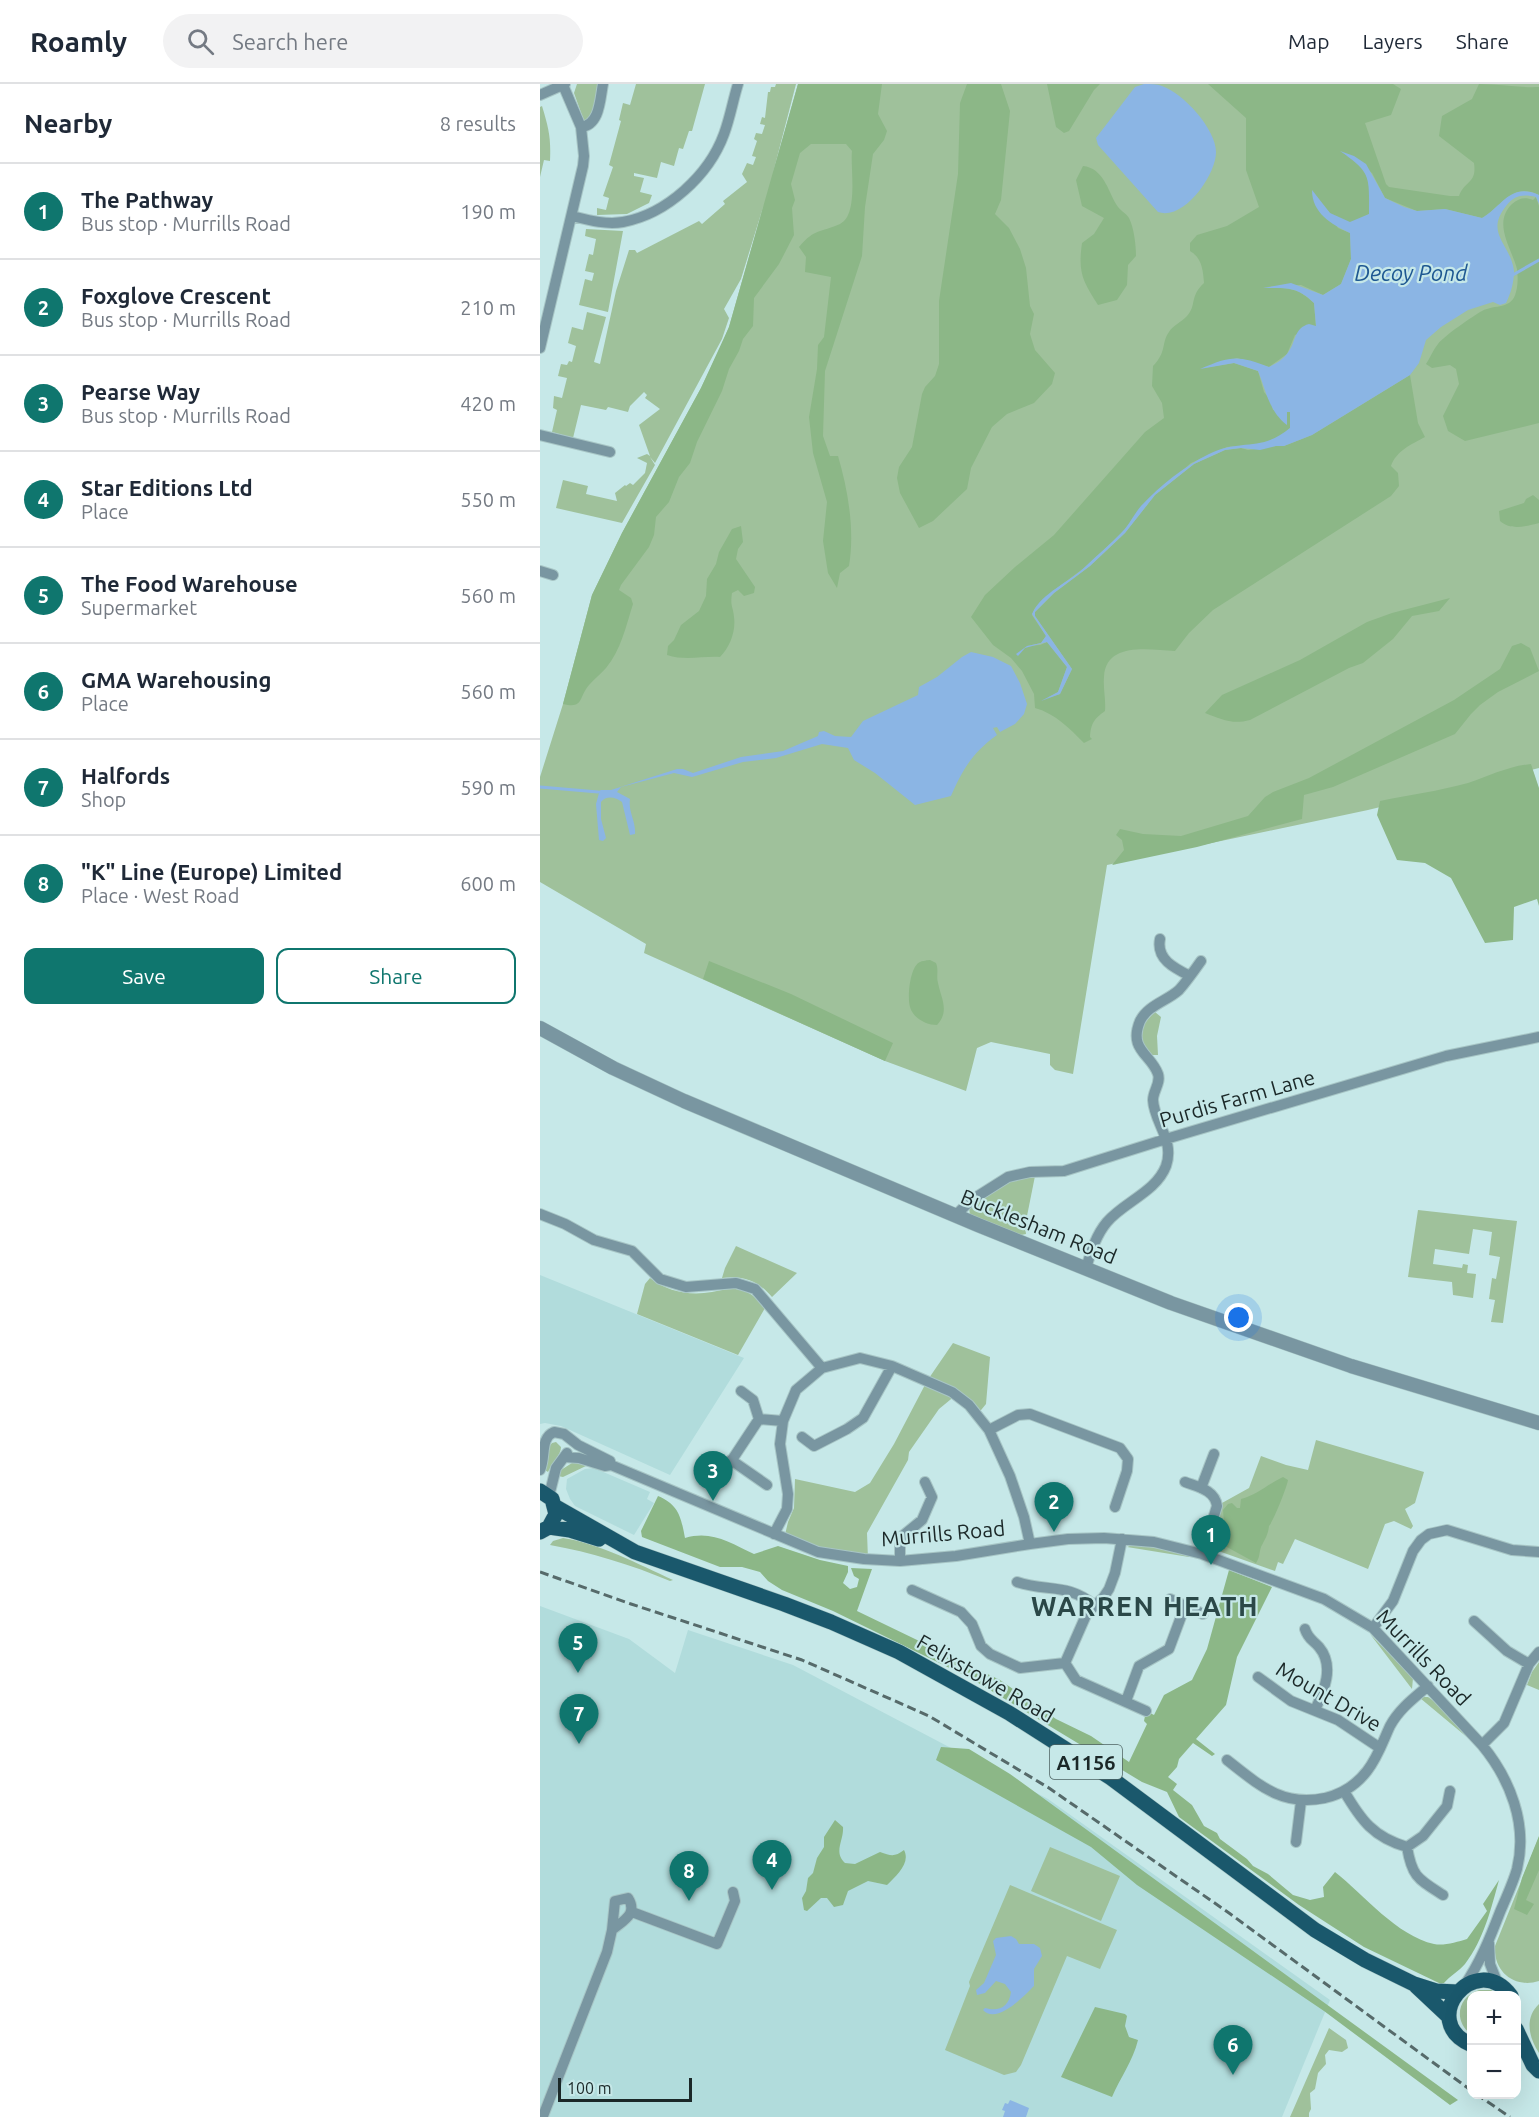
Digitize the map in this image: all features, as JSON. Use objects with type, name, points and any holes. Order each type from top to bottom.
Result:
[{"type":"main road","points":[[544,1531],[554,1521],[548,1498]]},
{"type":"main road","name":"Felixstowe Road","points":[[548,1498],[625,1547]]},
{"type":"main road","name":"Felixstowe Road","points":[[544,1531],[570,1530],[625,1547],[831,1622],[899,1652],[989,1702],[1111,1778],[1315,1930],[1365,1960],[1414,1984],[1436,1991],[1460,1989],[1478,1981],[1498,1984]]},
{"type":"main road","name":"Felixstowe Road","points":[[1414,1984],[1449,2017],[1457,2036],[1467,2042]]},
{"type":"main road","points":[[1498,1984],[1506,1991]]},
{"type":"main road","points":[[1449,2017],[1450,2006],[1460,1989]]},
{"type":"main road","points":[[1521,2039],[1536,2068]]},
{"type":"main road","points":[[1521,2060],[1536,2068]]},
{"type":"street","points":[[581,127],[588,126],[595,120],[603,84]]},
{"type":"street","points":[[572,216],[602,222],[623,222],[659,208],[677,197],[692,185],[705,169],[724,135],[738,84]]},
{"type":"street","points":[[540,95],[564,85],[581,127],[584,156],[540,348]]},
{"type":"street","points":[[540,435],[610,452]]},
{"type":"street","points":[[540,571],[553,575]]},
{"type":"street","points":[[1160,939],[1159,949],[1165,960],[1190,976]]},
{"type":"street","points":[[1086,1268],[1105,1224],[1151,1186],[1163,1173],[1168,1159],[1166,1138],[1153,1100],[1159,1078],[1157,1071],[1139,1047],[1138,1029],[1148,1010],[1170,997],[1202,961]]},
{"type":"street","name":"Bucklesham Road","points":[[540,1028],[643,1082],[956,1215],[1171,1303],[1351,1366],[1539,1423]]},
{"type":"street","name":"Purdis Farm Lane","points":[[956,1215],[970,1201],[1008,1177],[1030,1172],[1064,1171],[1166,1138],[1446,1056],[1539,1037]]},
{"type":"street","points":[[540,1215],[565,1224],[594,1240],[632,1251],[660,1279],[686,1287],[736,1283],[755,1289],[822,1368]]},
{"type":"street","points":[[774,1534],[787,1509],[788,1494],[780,1444],[783,1421],[796,1390],[822,1368],[860,1358],[892,1366],[952,1392],[969,1406],[989,1430],[1010,1476],[1024,1517],[1030,1544]]},
{"type":"street","points":[[802,1437],[814,1446],[848,1430],[863,1418],[892,1366]]},
{"type":"street","points":[[741,1391],[753,1400],[759,1419]]},
{"type":"street","points":[[989,1430],[1018,1415],[1030,1414],[1120,1448],[1128,1459],[1127,1471],[1115,1507]]},
{"type":"street","points":[[759,1419],[783,1421]]},
{"type":"street","points":[[722,1475],[759,1419]]},
{"type":"street","points":[[540,1470],[544,1462],[544,1438],[554,1432],[564,1434],[568,1438],[570,1448],[556,1468],[548,1498]]},
{"type":"street","name":"Murrills Road","points":[[568,1438],[610,1461],[611,1465]]},
{"type":"street","points":[[1201,1488],[1214,1454]]},
{"type":"street","name":"Murrills Road","points":[[564,1457],[611,1465],[818,1552],[864,1559],[900,1561],[956,1556],[1068,1539],[1122,1539],[1171,1546],[1202,1554],[1324,1599],[1373,1628],[1495,1761],[1513,1798],[1520,1833],[1517,1869],[1489,1943],[1474,1972],[1460,1989]]},
{"type":"street","points":[[732,1460],[767,1485]]},
{"type":"street","points":[[900,1561],[900,1538],[922,1520],[932,1497],[925,1482]]},
{"type":"street","points":[[1185,1482],[1212,1494],[1217,1506],[1202,1554]]},
{"type":"street","points":[[1373,1628],[1393,1601],[1413,1551],[1421,1540],[1430,1534],[1447,1530],[1512,1550],[1539,1552]]},
{"type":"street","points":[[1065,1663],[1087,1613],[1109,1589],[1122,1539]]},
{"type":"street","points":[[1017,1582],[1032,1587],[1067,1590],[1083,1595],[1094,1605]]},
{"type":"street","points":[[912,1590],[961,1612],[972,1624],[981,1646],[1000,1659],[1020,1668],[1065,1663]]},
{"type":"street","points":[[1170,1599],[1203,1614]]},
{"type":"street","points":[[1126,1701],[1139,1666],[1169,1649],[1185,1606]]},
{"type":"street","points":[[1474,1621],[1507,1651],[1529,1664]]},
{"type":"street","points":[[1305,1629],[1307,1638],[1320,1648],[1328,1665],[1324,1690],[1315,1710]]},
{"type":"street","points":[[1482,1746],[1504,1723],[1529,1664],[1539,1652]]},
{"type":"street","points":[[1065,1663],[1076,1680],[1146,1711]]},
{"type":"street","name":"Mount Drive","points":[[1258,1677],[1291,1701],[1338,1720],[1380,1748]]},
{"type":"street","points":[[1227,1760],[1261,1787],[1281,1797],[1301,1801],[1331,1796],[1344,1791],[1366,1772],[1400,1711],[1428,1686]]},
{"type":"street","points":[[1344,1791],[1366,1824],[1393,1842],[1407,1846],[1423,1836],[1447,1806],[1450,1791]]},
{"type":"street","points":[[1296,1842],[1301,1801]]},
{"type":"street","points":[[1407,1846],[1410,1866],[1418,1878],[1443,1895]]},
{"type":"street","points":[[633,1911],[717,1944],[735,1901],[733,1892]]},
{"type":"street","points":[[542,2116],[607,1952],[615,1901],[628,1898],[633,1911],[612,1930]]},
{"type":"street","name":"Murrills Road","points":[[1489,1943],[1490,1964],[1498,1984]]},
{"type":"shaded area","points":[[540,1275],[744,1358],[670,1475],[561,1426],[540,1424]]},
{"type":"shaded area","points":[[594,1468],[650,1492],[647,1499],[654,1503],[634,1535],[575,1506],[570,1499],[566,1489],[567,1479],[585,1469]]},
{"type":"shaded area","points":[[540,1606],[629,1639],[675,1673],[688,1630],[793,1665],[1048,1799],[1330,2000],[1282,2117],[540,2117]]},
{"type":"green space","points":[[577,84],[599,84],[591,120],[584,121],[574,93]]},
{"type":"green space","points":[[636,84],[705,84],[692,131],[689,131],[683,149],[679,148],[674,166],[661,162],[657,178],[634,173],[634,176],[644,178],[640,192],[652,195],[649,203],[627,214],[597,215],[597,208],[606,210],[609,198],[603,196],[613,167],[609,165],[621,121],[619,120],[623,103],[630,105]]},
{"type":"green space","points":[[776,84],[796,84],[773,173],[798,84],[1539,84],[1539,768],[1368,810],[1107,865],[1073,1074],[1055,1070],[1050,1065],[1050,1054],[991,1042],[977,1048],[966,1091],[885,1061],[644,953],[646,944],[540,882],[540,777],[563,704],[592,595],[622,533],[701,388],[721,346],[729,327],[764,204],[741,279],[724,309],[729,318],[722,339],[655,463],[650,457],[655,465],[622,523],[556,508],[563,480],[588,486],[586,494],[617,501],[615,493],[625,485],[630,483],[633,485],[645,473],[647,463],[637,458],[647,454],[650,456],[639,425],[660,409],[645,398],[647,395],[644,392],[630,406],[628,412],[608,407],[606,410],[581,405],[573,438],[552,432],[557,410],[553,408],[554,396],[562,398],[567,378],[558,376],[561,364],[567,365],[569,361],[572,362],[576,346],[568,343],[572,327],[583,330],[587,312],[606,317],[594,362],[600,364],[616,291],[629,250],[635,250],[637,253],[699,221],[702,224],[725,204],[723,201],[747,182],[742,174],[747,163],[753,165],[756,157],[752,156],[757,141],[754,139],[756,133],[762,134],[765,125],[760,124],[762,117],[765,118],[768,92]]},
{"type":"green space","points":[[798,84],[882,84],[878,114],[887,131],[884,140],[873,154],[865,207],[862,256],[825,371],[823,436],[830,456],[838,456],[845,482],[851,524],[849,566],[840,573],[837,588],[828,573],[823,541],[827,502],[813,453],[809,417],[817,369],[818,345],[824,337],[831,277],[805,272],[806,257],[799,247],[814,234],[840,224],[846,219],[852,201],[852,151],[846,144],[811,144],[800,153],[791,184],[795,200],[792,208],[794,235],[779,264],[754,298],[753,326],[743,339],[729,369],[722,391],[697,442],[690,463],[679,477],[669,502],[656,517],[654,535],[649,547],[619,590],[631,598],[633,604],[619,646],[611,661],[589,685],[578,704],[563,704],[592,595],[622,533],[701,388],[729,327]]},
{"type":"green space","points":[[967,84],[1001,84],[1010,111],[1001,200],[995,214],[1009,228],[1020,249],[1026,268],[1030,306],[1034,314],[1030,334],[1035,350],[1055,373],[1052,384],[1034,403],[1007,414],[992,427],[971,468],[967,489],[933,521],[919,528],[900,493],[897,478],[899,467],[912,447],[922,394],[935,376],[939,364],[939,301],[958,174],[960,103]]},
{"type":"green space","points":[[1047,84],[1100,84],[1069,131],[1064,133],[1056,127]]},
{"type":"green space","points":[[1208,84],[1393,84],[1401,89],[1391,115],[1365,123],[1386,184],[1389,187],[1450,196],[1459,196],[1474,175],[1474,163],[1439,136],[1442,116],[1472,99],[1479,84],[1539,87],[1539,195],[1529,192],[1514,194],[1482,218],[1445,209],[1417,211],[1385,198],[1372,173],[1343,152],[1363,169],[1366,175],[1369,188],[1369,214],[1352,222],[1338,219],[1328,211],[1313,191],[1338,228],[1350,233],[1351,259],[1341,284],[1323,295],[1301,285],[1266,287],[1292,289],[1308,298],[1314,303],[1316,327],[1295,335],[1287,354],[1269,367],[1237,358],[1203,368],[1234,363],[1258,371],[1264,392],[1271,401],[1273,410],[1290,412],[1290,428],[1280,437],[1264,444],[1227,447],[1191,463],[1141,507],[1123,532],[1035,608],[1032,615],[1046,636],[1041,643],[1027,646],[1047,642],[1067,667],[1058,692],[1047,698],[1060,694],[1072,669],[1035,616],[1035,612],[1125,533],[1155,495],[1194,464],[1225,450],[1284,446],[1312,435],[1410,375],[1418,423],[1425,437],[1405,449],[1393,461],[1391,466],[1398,473],[1399,486],[1391,496],[1213,610],[1189,633],[1175,651],[1131,650],[1112,658],[1104,677],[1105,711],[1092,725],[1090,737],[1092,739],[1084,743],[1056,718],[1035,708],[1034,694],[1022,671],[1011,658],[993,645],[971,617],[985,595],[1054,535],[1145,432],[1164,418],[1162,403],[1152,386],[1153,366],[1162,352],[1169,332],[1190,312],[1196,293],[1204,283],[1201,265],[1190,251],[1190,243],[1197,235],[1227,226],[1259,207],[1246,170],[1246,118]]},
{"type":"green space","points":[[542,106],[549,134],[550,161],[544,160],[540,177],[540,107]]},
{"type":"green space","points":[[1083,166],[1095,171],[1104,180],[1117,206],[1129,218],[1135,242],[1136,256],[1128,265],[1127,285],[1117,300],[1098,305],[1082,276],[1081,253],[1082,243],[1094,234],[1104,218],[1082,206],[1076,180]]},
{"type":"green space","points":[[1536,197],[1539,206],[1539,423],[1465,441],[1448,431],[1443,416],[1459,384],[1456,369],[1450,365],[1432,368],[1426,364],[1441,340],[1452,331],[1482,311],[1507,304],[1514,298],[1517,269],[1505,236],[1504,219],[1506,211],[1512,204],[1522,199],[1533,200]]},
{"type":"green space","points":[[586,229],[623,231],[608,312],[579,305],[585,279],[592,281],[594,273],[585,271],[589,254],[593,255],[596,239],[585,236]]},
{"type":"green space","points":[[1533,495],[1539,500],[1539,523],[1514,527],[1500,521],[1499,511],[1524,503]]},
{"type":"green space","points":[[741,526],[743,542],[738,549],[736,559],[755,587],[754,593],[744,596],[738,590],[732,593],[734,628],[727,648],[720,657],[687,658],[667,655],[668,646],[674,640],[681,625],[699,611],[706,596],[707,579],[732,529]]},
{"type":"green space","points":[[1450,598],[1439,611],[1412,616],[1393,639],[1363,663],[1349,668],[1250,720],[1232,722],[1205,713],[1222,695],[1300,660],[1367,622]]},
{"type":"green space","points":[[1521,643],[1530,648],[1539,671],[1498,692],[1480,705],[1455,734],[1333,787],[1304,795],[1302,819],[1197,847],[1112,865],[1124,850],[1122,840],[1116,835],[1120,829],[1143,834],[1181,836],[1248,816],[1265,797],[1273,792],[1309,778],[1454,700],[1500,669],[1512,646]]},
{"type":"green space","points":[[1531,764],[1539,788],[1539,906],[1537,899],[1514,907],[1513,940],[1485,943],[1451,878],[1425,863],[1397,860],[1377,815],[1380,801],[1457,786],[1507,769]]},
{"type":"green space","points":[[930,960],[937,966],[937,980],[944,1004],[943,1015],[937,1025],[917,1018],[909,1002],[910,982],[914,969],[920,962]]},
{"type":"green space","points":[[709,961],[791,994],[893,1043],[885,1061],[703,979]]},
{"type":"green space","points":[[1155,1012],[1161,1017],[1157,1036],[1158,1055],[1148,1055],[1142,1043],[1141,1032]]},
{"type":"green space","points":[[1035,1176],[1025,1226],[1026,1234],[1021,1235],[970,1215],[969,1208],[1013,1179]]},
{"type":"green space","points":[[1418,1210],[1517,1221],[1503,1323],[1491,1322],[1495,1300],[1489,1299],[1492,1278],[1496,1279],[1500,1257],[1489,1255],[1492,1232],[1473,1229],[1469,1254],[1435,1249],[1433,1264],[1462,1268],[1463,1264],[1468,1265],[1467,1273],[1476,1274],[1473,1298],[1453,1295],[1452,1282],[1408,1277]]},
{"type":"green space","points":[[736,1246],[797,1273],[772,1297],[750,1280],[737,1277],[722,1278]]},
{"type":"green space","points":[[650,1278],[664,1287],[687,1293],[740,1290],[753,1296],[765,1308],[738,1355],[637,1314],[645,1284]]},
{"type":"green space","points":[[953,1343],[990,1357],[986,1404],[977,1415],[956,1395],[939,1409],[909,1452],[908,1460],[867,1533],[868,1559],[784,1539],[794,1508],[795,1479],[855,1492],[870,1483],[894,1444],[927,1381]]},
{"type":"green space","points":[[1316,1440],[1424,1472],[1415,1503],[1405,1509],[1413,1526],[1411,1529],[1394,1521],[1385,1524],[1368,1569],[1295,1539],[1283,1564],[1278,1562],[1275,1571],[1210,1548],[1222,1503],[1249,1488],[1261,1456],[1308,1470]]},
{"type":"green space","points":[[556,1442],[561,1450],[548,1472],[545,1470],[549,1449],[552,1443]]},
{"type":"green space","points":[[572,1463],[588,1465],[563,1477],[558,1476],[561,1470]]},
{"type":"green space","points":[[1283,1477],[1288,1480],[1287,1484],[1256,1563],[1225,1546],[1219,1534],[1224,1523],[1223,1510],[1228,1504],[1232,1503],[1240,1508],[1241,1499]]},
{"type":"green space","points":[[658,1496],[671,1503],[678,1512],[685,1538],[712,1537],[754,1554],[778,1546],[820,1560],[848,1566],[843,1583],[850,1589],[857,1587],[859,1579],[854,1576],[851,1568],[872,1569],[857,1611],[1000,1680],[1056,1719],[1091,1736],[1129,1762],[1147,1724],[1144,1721],[1146,1711],[1154,1715],[1164,1695],[1192,1680],[1207,1649],[1229,1570],[1272,1587],[1237,1657],[1226,1705],[1196,1739],[1215,1754],[1212,1756],[1193,1743],[1179,1759],[1177,1767],[1168,1777],[1177,1784],[1173,1790],[1192,1805],[1204,1826],[1217,1833],[1220,1839],[1253,1866],[1268,1874],[1293,1895],[1310,1900],[1324,1897],[1323,1887],[1335,1872],[1394,1924],[1420,1940],[1434,1944],[1467,1939],[1487,1911],[1483,1904],[1499,1880],[1486,1924],[1472,1954],[1465,1964],[1441,1984],[1364,1947],[1299,1905],[1179,1817],[1167,1792],[1142,1782],[970,1678],[833,1611],[782,1590],[768,1581],[760,1572],[742,1567],[720,1567],[642,1537],[641,1531]]},
{"type":"green space","points":[[563,1538],[605,1550],[673,1580],[670,1581],[596,1555],[550,1545],[553,1541]]},
{"type":"green space","points":[[1135,1544],[1190,1555],[1189,1557],[1127,1547]]},
{"type":"green space","points":[[1370,1634],[1413,1678],[1412,1689]]},
{"type":"green space","points":[[1539,1662],[1539,1690],[1527,1685]]},
{"type":"green space","points":[[1428,1697],[1434,1701],[1468,1738],[1420,1698]]},
{"type":"green space","points":[[941,1747],[969,1749],[1010,1774],[1458,2100],[1450,2105],[1324,2011],[1137,1885],[1091,1847],[936,1760]]},
{"type":"green space","points":[[835,1820],[843,1827],[839,1850],[845,1863],[855,1864],[880,1852],[893,1855],[904,1850],[906,1860],[887,1885],[868,1881],[848,1891],[843,1905],[834,1907],[827,1898],[821,1898],[807,1911],[804,1910],[802,1898],[806,1891],[808,1878],[813,1873],[817,1858],[824,1847],[824,1837]]},
{"type":"green space","points":[[1539,1836],[1539,1870],[1526,1900],[1534,1904],[1527,1915],[1514,1909],[1522,1878]]},
{"type":"green space","points":[[1539,1837],[1539,1981],[1530,1983],[1514,1980],[1501,1970],[1495,1955],[1495,1946]]},
{"type":"green space","points":[[1050,1847],[1120,1876],[1101,1921],[1031,1891]]},
{"type":"green space","points":[[1010,1885],[1117,1930],[1100,1969],[1067,1956],[1021,2065],[1016,2072],[1004,2075],[945,2050],[970,1986],[969,1982]]},
{"type":"green space","points":[[1466,1998],[1467,2031],[1460,2017],[1460,2010]]},
{"type":"green space","points":[[1539,2004],[1539,2053],[1531,2035],[1530,2022],[1531,2015]]},
{"type":"green space","points":[[1095,2007],[1125,2014],[1127,2016],[1125,2026],[1129,2037],[1138,2040],[1112,2097],[1061,2077]]},
{"type":"green space","points":[[1329,2028],[1346,2040],[1348,2048],[1342,2052],[1329,2050],[1325,2055],[1326,2064],[1318,2073],[1315,2089],[1310,2093],[1309,2117],[1290,2117]]},
{"type":"water","points":[[1144,84],[1162,86],[1179,96],[1197,113],[1215,143],[1215,162],[1205,183],[1188,203],[1168,213],[1158,212],[1098,145],[1096,138],[1135,87]]},
{"type":"water","name":"Decoy Pond","points":[[1340,151],[1366,164],[1385,198],[1417,211],[1445,209],[1482,218],[1513,194],[1529,192],[1539,195],[1539,204],[1536,197],[1516,198],[1509,202],[1500,216],[1498,232],[1514,271],[1512,287],[1506,303],[1500,305],[1493,302],[1468,310],[1441,327],[1426,340],[1419,363],[1410,375],[1312,435],[1284,446],[1260,450],[1241,448],[1225,450],[1194,464],[1155,495],[1125,533],[1035,612],[1035,616],[1072,669],[1060,694],[1041,701],[1058,692],[1067,667],[1047,642],[1025,648],[1018,656],[1016,654],[1027,646],[1041,643],[1046,636],[1032,614],[1036,606],[1109,545],[1125,529],[1141,506],[1181,471],[1220,449],[1269,440],[1290,428],[1290,412],[1287,412],[1287,425],[1272,407],[1258,371],[1234,363],[1200,369],[1227,359],[1249,360],[1269,367],[1287,354],[1301,328],[1309,324],[1316,326],[1314,303],[1308,297],[1291,289],[1263,288],[1291,283],[1323,295],[1341,284],[1351,259],[1350,233],[1324,217],[1315,205],[1312,190],[1330,213],[1350,222],[1369,214],[1369,202],[1368,184],[1363,171]]},
{"type":"water","points":[[971,652],[993,657],[1011,666],[1027,704],[1024,714],[1015,724],[1000,732],[997,727],[993,728],[997,735],[969,762],[951,796],[915,805],[875,773],[854,760],[848,748],[822,744],[776,758],[743,762],[692,777],[674,773],[621,787],[617,792],[630,799],[635,834],[630,835],[622,802],[608,798],[601,802],[601,819],[606,838],[603,841],[599,840],[596,804],[599,793],[594,793],[611,790],[677,769],[693,773],[741,757],[783,751],[818,736],[819,732],[851,737],[863,721],[918,695],[919,687]]},
{"type":"water","points":[[1011,1936],[1019,1944],[1034,1944],[1040,1948],[1042,1956],[1034,1969],[1034,1986],[1003,2012],[989,2014],[983,2010],[1003,2007],[1011,1992],[1005,1984],[996,1981],[985,1993],[977,1995],[976,1990],[984,1983],[996,1955],[993,1941],[996,1938]]},
{"type":"water","points":[[1010,2100],[1029,2108],[1026,2117],[1003,2117],[1005,2111],[1002,2110],[1005,2103],[1008,2104]]},
{"type":"waterway","points":[[1511,276],[1539,260]]},
{"type":"waterway","points":[[540,787],[598,792]]},
{"type":"railway","points":[[540,1572],[802,1660],[929,1716],[1049,1788],[1229,1913],[1467,2087]]},
{"type":"railway","points":[[1483,2099],[1510,2117]]},
{"type":"place","name":"Pearse Way","points":[[713,1501]]},
{"type":"place","name":"Foxglove Crescent","points":[[1054,1532]]},
{"type":"place","name":"The Pathway","points":[[1211,1565]]},
{"type":"place","name":"The Food Warehouse","points":[[578,1673]]},
{"type":"place","name":"Halfords","points":[[579,1744]]},
{"type":"place","name":"Star Editions Ltd","points":[[772,1890]]},
{"type":"place","name":"\"K\" Line (Europe) Limited","points":[[689,1901]]},
{"type":"place","name":"GMA Warehousing","points":[[1233,2075]]},
{"type":"district","name":"WARREN HEATH","points":[[1145,1606]]}]
